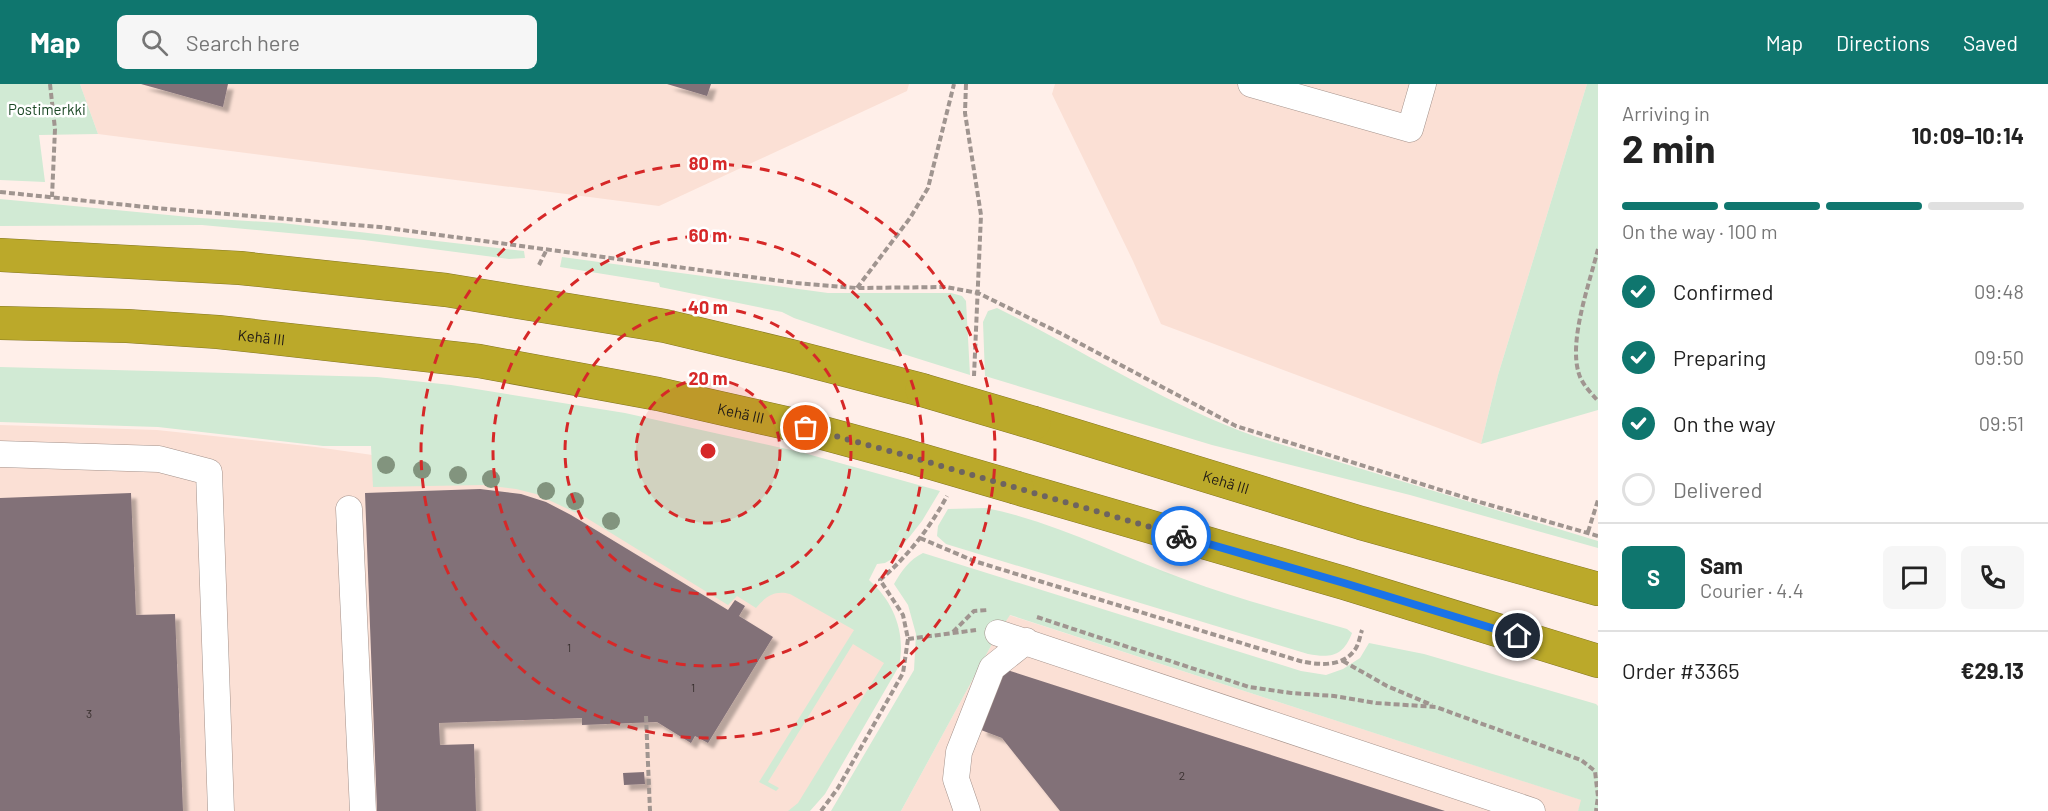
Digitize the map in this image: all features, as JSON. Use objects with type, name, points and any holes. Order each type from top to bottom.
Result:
[{"type":"highway","name":"Kehä III","points":[[0,255],[240,268],[446,290],[665,327],[791,356],[922,390],[1361,523],[1598,589]]},
{"type":"highway","name":"Kehä III","points":[[0,323],[127,326],[341,344],[479,361],[669,396],[786,423],[904,455],[1344,583],[1598,661]]},
{"type":"lane","points":[[1251,84],[1410,129],[1423,84]]},
{"type":"lane","points":[[0,454],[159,459],[209,472],[221,811]]},
{"type":"lane","points":[[349,509],[363,811]]},
{"type":"lane","points":[[995,621],[1026,641],[1532,811]]},
{"type":"lane","points":[[967,811],[956,779],[959,752],[992,668],[1026,641]]},
{"type":"path","points":[[50,84],[55,129],[52,197]]},
{"type":"path","points":[[857,288],[910,218],[928,188],[954,84]]},
{"type":"path","points":[[966,84],[965,113],[981,215],[975,379]]},
{"type":"path","points":[[0,192],[380,227],[796,283],[857,288],[946,287],[978,293],[1062,334],[1236,426],[1476,501],[1598,536]]},
{"type":"path","points":[[539,265],[547,249]]},
{"type":"path","points":[[1598,249],[1576,336],[1576,360],[1579,375],[1598,401]]},
{"type":"path","points":[[821,811],[838,788],[903,673],[908,639],[903,615],[880,580],[901,562],[920,538],[950,490]]},
{"type":"path","points":[[1588,532],[1598,500]]},
{"type":"path","points":[[920,538],[974,561],[1300,661],[1320,665],[1342,661],[1356,649],[1362,630]]},
{"type":"path","points":[[908,639],[984,630],[995,621],[974,611],[953,632]]},
{"type":"path","points":[[1029,615],[1249,687],[1376,703],[1436,707]]},
{"type":"path","points":[[1342,661],[1387,686],[1436,707],[1581,760],[1595,771],[1598,797],[1596,811]]},
{"type":"path","points":[[646,716],[650,811]]},
{"type":"shaded area","points":[[80,84],[909,84],[907,91],[659,206],[98,134]]},
{"type":"shaded area","points":[[1055,84],[1587,84],[1498,375],[1481,444],[1161,324],[1052,94]]},
{"type":"shaded area","points":[[0,425],[157,430],[316,447],[542,479],[851,579],[894,663],[796,811],[0,811]]},
{"type":"shaded area","points":[[1009,615],[1582,800],[1578,811],[901,811]]},
{"type":"green space","name":"Postimerkki","points":[[0,84],[80,84],[98,134],[39,135],[45,182],[0,180]]},
{"type":"green space","points":[[1587,84],[1598,84],[1598,410],[1481,444],[1498,375]]},
{"type":"green space","points":[[0,199],[200,218],[282,223],[524,251],[525,258],[509,259],[364,240],[202,225],[0,226]]},
{"type":"green space","points":[[562,257],[828,293],[951,293],[962,296],[966,301],[970,375],[865,342],[782,312],[660,287],[659,283],[560,267]]},
{"type":"green space","points":[[997,308],[1158,393],[1223,424],[1257,437],[1598,541],[1598,548],[1410,495],[1212,445],[985,376],[983,322],[988,311]]},
{"type":"green space","points":[[0,367],[377,377],[451,385],[625,413],[804,453],[940,491],[922,521],[892,559],[877,564],[869,580],[885,598],[896,619],[901,642],[899,666],[825,794],[810,811],[788,811],[798,803],[884,663],[853,644],[768,782],[779,788],[776,791],[759,782],[854,630],[790,594],[771,595],[756,608],[737,596],[728,605],[585,517],[536,494],[484,485],[373,487],[371,446],[323,446],[158,427],[0,422]]},
{"type":"green space","points":[[986,508],[1036,521],[1204,586],[1347,629],[1352,633],[1344,647],[1335,654],[1323,656],[1308,654],[946,544],[937,536],[938,526],[948,509]]},
{"type":"green space","points":[[923,553],[1301,671],[1326,675],[1343,669],[1360,658],[1369,643],[1424,654],[1596,704],[1598,706],[1598,811],[1578,811],[1581,800],[1010,615],[901,811],[831,811],[914,670],[916,634],[908,605],[894,584],[906,566]]},
{"type":"building","points":[[141,84],[228,84],[223,107]]},
{"type":"building","points":[[667,84],[711,84],[707,96]]},
{"type":"building","points":[[480,489],[521,494],[546,502],[728,610],[735,600],[745,606],[739,616],[773,637],[708,743],[695,736],[691,743],[657,722],[582,725],[582,718],[439,723],[440,745],[474,744],[476,811],[377,811],[365,493]]},
{"type":"building","points":[[131,493],[136,615],[175,614],[183,811],[0,811],[0,498]]},
{"type":"building","points":[[1001,668],[1445,811],[1060,811],[1002,738],[981,730]]},
{"type":"building","points":[[644,772],[645,784],[624,785],[623,773]]},
{"type":"way so far","points":[[806,428],[1181,536]]},
{"type":"route","points":[[1181,536],[1518,636]]}]
